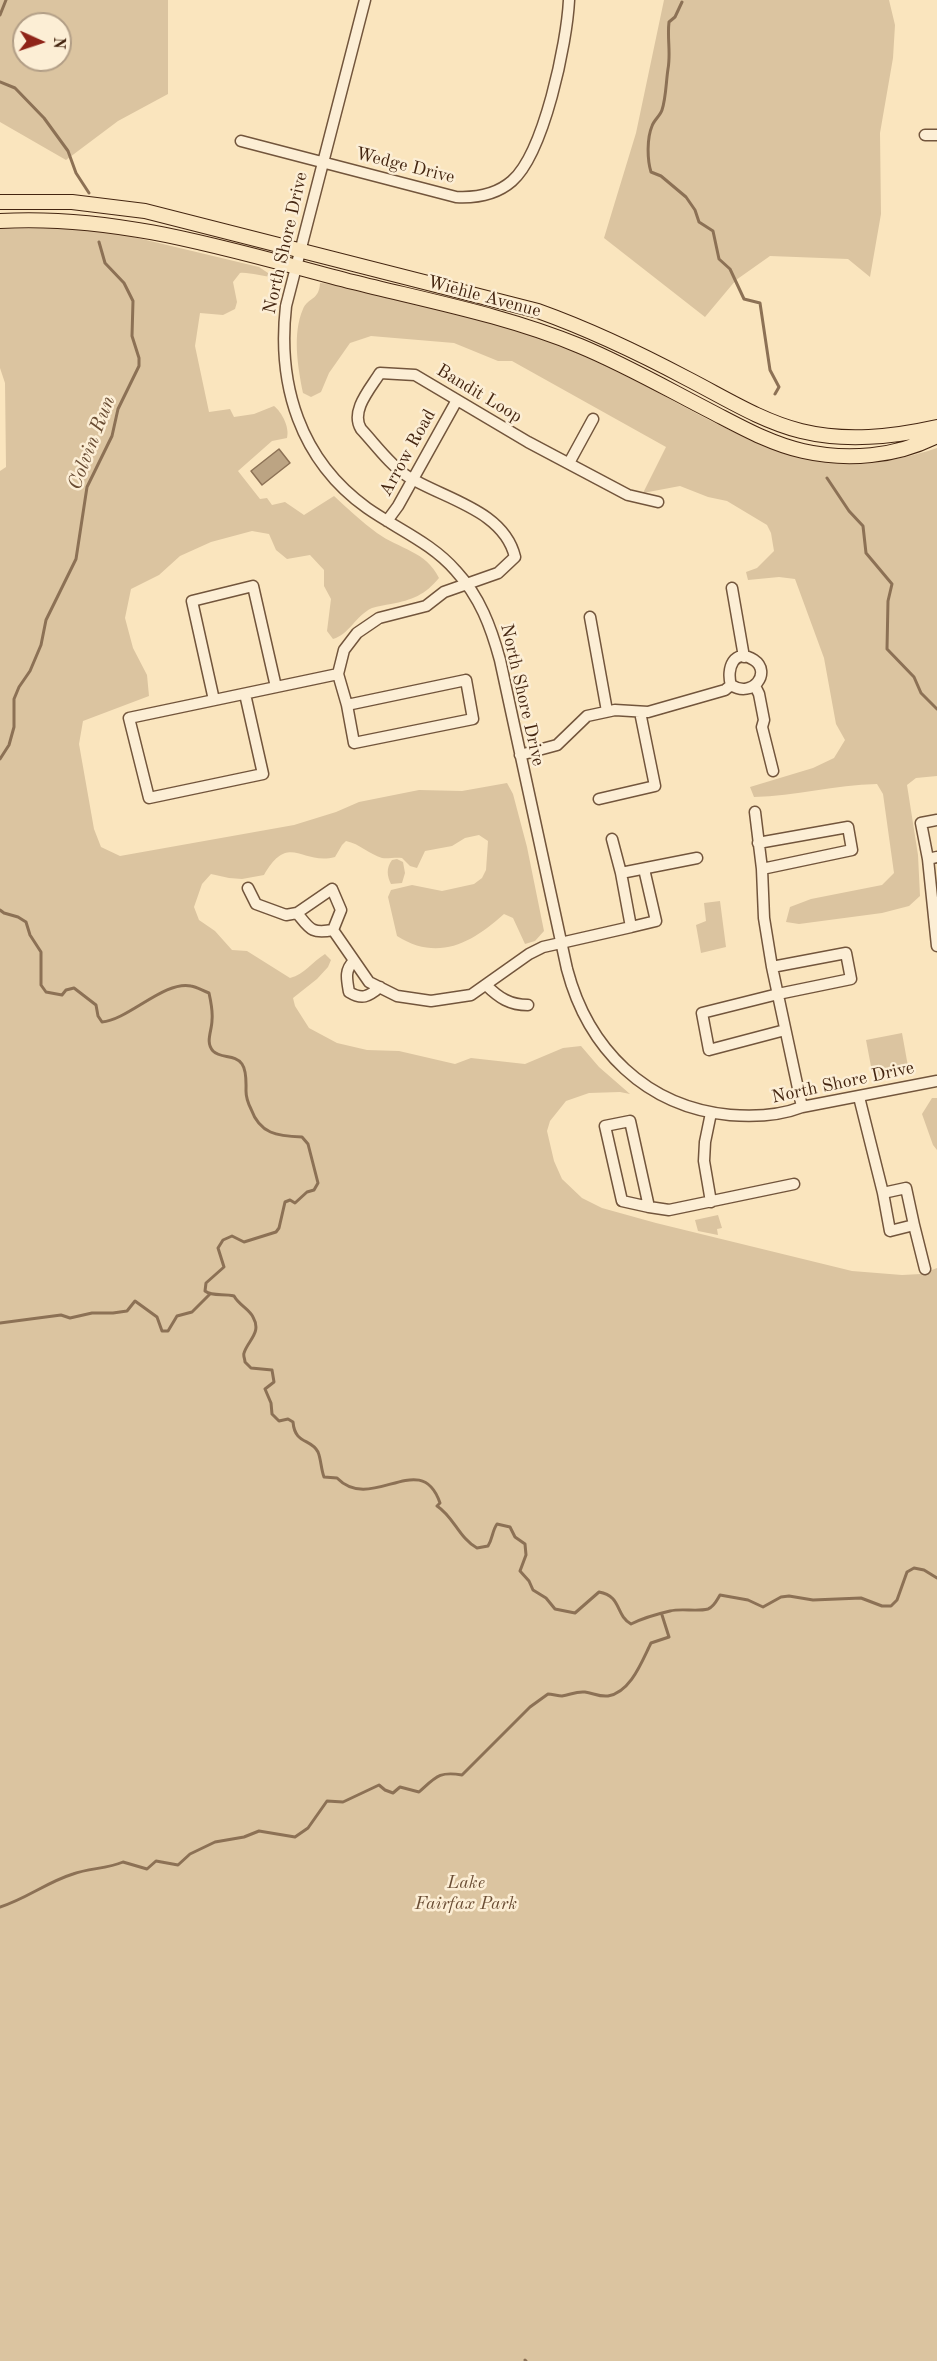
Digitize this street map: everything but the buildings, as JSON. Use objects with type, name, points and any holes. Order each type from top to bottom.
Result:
[{"type":"main road","name":"Wiehle Avenue","points":[[0,202],[35,201],[108,205],[179,219],[548,314],[617,343],[760,417],[801,431],[851,438],[880,437],[937,427]]},
{"type":"main road","name":"Wiehle Avenue","points":[[0,221],[35,220],[107,224],[143,230],[505,320],[567,340],[604,356],[755,434],[801,451],[822,455],[870,456],[923,444],[937,436]]},
{"type":"street","name":"North Shore Drive","points":[[365,0],[286,306],[283,343],[287,384],[296,414],[310,444],[332,476],[354,498],[434,550],[467,584],[484,611],[493,632],[561,944],[578,1005],[598,1040],[626,1071],[660,1095],[711,1113],[764,1116],[787,1113],[802,1107],[937,1081]]},
{"type":"street","name":"Wedge Drive","points":[[241,141],[456,196],[480,196],[505,186],[517,176],[526,163],[552,96],[566,35],[569,0]]},
{"type":"street","points":[[925,135],[937,135]]},
{"type":"street","name":"Bandit Loop","points":[[467,584],[506,568],[515,557],[512,544],[488,518],[405,474],[361,429],[357,422],[357,412],[380,373],[416,375],[528,442],[628,495],[658,502]]},
{"type":"street","name":"Arrow Road","points":[[387,521],[457,400]]},
{"type":"street","points":[[569,463],[594,419]]},
{"type":"street","points":[[346,705],[466,680],[473,719],[354,743],[338,674],[344,650],[357,633],[364,628],[379,618],[426,606],[444,592],[467,584]]},
{"type":"street","points":[[214,700],[192,602],[253,586],[276,687]]},
{"type":"street","points":[[732,588],[744,657]]},
{"type":"street","points":[[590,617],[607,711]]},
{"type":"street","points":[[752,658],[759,665],[761,673],[759,682],[755,686],[745,690],[731,685],[728,675],[729,666],[735,659],[752,658]]},
{"type":"street","points":[[244,694],[263,774],[149,798],[129,718],[338,674]]},
{"type":"street","points":[[520,755],[556,745],[587,716],[607,711],[648,712],[725,690],[731,685]]},
{"type":"street","points":[[755,686],[759,694],[764,720],[762,727],[773,771]]},
{"type":"street","points":[[599,799],[655,786],[640,712]]},
{"type":"street","points":[[755,812],[762,868],[764,918],[772,967],[802,1107]]},
{"type":"street","points":[[937,820],[921,823],[932,858],[937,946]]},
{"type":"street","points":[[758,843],[848,827],[852,850],[762,868]]},
{"type":"street","points":[[612,839],[631,927]]},
{"type":"street","points":[[621,873],[697,858]]},
{"type":"street","points":[[333,930],[369,982],[397,996],[431,1001],[471,995],[528,954],[543,947],[656,921],[644,869]]},
{"type":"street","points":[[248,888],[256,904],[286,915],[297,913],[332,889],[341,910],[333,930]]},
{"type":"street","points":[[297,913],[309,929],[318,933],[333,930]]},
{"type":"street","points":[[772,967],[846,953],[851,979],[702,1013],[709,1050],[785,1030]]},
{"type":"street","points":[[354,962],[349,966],[346,976],[349,992],[358,998],[369,997],[380,987]]},
{"type":"street","points":[[486,985],[505,1001],[517,1005],[528,1005]]},
{"type":"street","points":[[859,1097],[890,1231],[914,1225]]},
{"type":"street","points":[[711,1113],[704,1161],[711,1202]]},
{"type":"street","points":[[649,1208],[630,1121],[604,1126],[622,1201],[649,1208],[669,1210],[794,1185]]},
{"type":"street","points":[[883,1193],[906,1188],[925,1269]]},
{"type":"green space","points":[[0,0],[168,0],[168,94],[118,121],[66,160],[0,122]]},
{"type":"green space","points":[[664,0],[889,0],[895,25],[893,58],[880,133],[881,214],[870,277],[848,259],[770,256],[736,280],[705,317],[604,238],[636,133]]},
{"type":"green space","name":"Lake Fairfax Park","points":[[66,228],[121,234],[259,267],[274,277],[240,273],[233,282],[237,302],[235,309],[223,315],[200,313],[195,346],[209,412],[230,409],[234,417],[254,414],[274,406],[286,425],[287,438],[272,441],[238,471],[260,499],[267,498],[272,505],[285,502],[304,515],[334,496],[377,533],[427,562],[439,578],[429,589],[418,596],[366,611],[344,633],[333,639],[327,631],[331,599],[324,586],[324,570],[310,555],[287,559],[276,550],[269,534],[252,531],[211,542],[180,556],[159,575],[131,589],[125,618],[133,648],[147,675],[149,696],[83,721],[79,744],[94,829],[101,847],[120,856],[294,825],[359,802],[419,790],[462,791],[507,783],[513,794],[527,847],[544,931],[535,941],[525,944],[513,918],[504,914],[480,933],[454,946],[427,948],[412,944],[397,936],[388,897],[391,890],[412,885],[442,891],[474,884],[482,878],[486,870],[488,841],[479,835],[465,838],[452,846],[425,851],[417,868],[410,866],[402,858],[382,858],[346,841],[335,857],[324,859],[289,852],[281,855],[264,875],[242,879],[211,874],[202,884],[194,907],[199,920],[215,931],[232,950],[247,951],[290,978],[300,974],[325,954],[331,960],[328,967],[293,998],[295,1006],[309,1028],[337,1043],[367,1050],[399,1051],[455,1064],[471,1058],[525,1064],[563,1048],[581,1046],[599,1067],[630,1094],[589,1093],[566,1101],[550,1121],[547,1131],[554,1161],[562,1179],[582,1198],[602,1208],[852,1271],[902,1275],[921,1274],[937,1268],[937,2361],[0,2361],[0,471],[6,467],[5,383],[0,368],[0,229]]},
{"type":"green space","points":[[320,283],[334,284],[447,312],[555,342],[601,362],[741,435],[777,450],[813,460],[848,464],[881,462],[937,448],[937,776],[916,778],[907,785],[918,855],[920,896],[909,906],[882,913],[799,924],[786,922],[790,907],[811,899],[882,885],[894,873],[883,794],[877,784],[754,797],[750,787],[813,768],[834,758],[845,740],[836,724],[824,658],[795,579],[779,577],[748,580],[746,572],[757,568],[774,551],[767,525],[727,501],[708,497],[680,486],[643,493],[666,447],[512,361],[498,361],[454,343],[371,336],[350,343],[329,373],[321,392],[311,397],[303,393],[298,362],[298,329],[303,309],[318,293]]},
{"type":"green space","points":[[397,859],[403,862],[405,873],[402,883],[391,884],[388,869],[392,860]]},
{"type":"green space","points":[[720,901],[726,947],[701,953],[696,925],[706,921],[704,903]]},
{"type":"green space","points":[[902,1033],[909,1072],[873,1077],[866,1040]]},
{"type":"green space","points":[[932,1098],[937,1098],[937,1150],[922,1114]]},
{"type":"green space","points":[[718,1215],[722,1228],[717,1229],[718,1235],[698,1231],[695,1220]]},
{"type":"shaded area","points":[[279,449],[290,463],[262,485],[251,471]]},
{"type":"waterway","name":"Colvin Run","points":[[0,15],[6,0]]},
{"type":"waterway","points":[[682,2],[675,17],[669,22],[669,57],[665,95],[662,110],[649,136],[651,172],[661,176],[686,197],[695,210],[699,222],[713,231],[719,259],[730,269],[744,299],[760,303],[770,370],[779,387],[775,394]]},
{"type":"waterway","name":"Colvin Run","points":[[0,82],[15,88],[44,118],[68,151],[76,173],[89,193]]},
{"type":"waterway","name":"Colvin Run","points":[[0,759],[9,745],[14,727],[14,699],[30,671],[41,645],[46,620],[76,559],[87,487],[112,436],[118,409],[139,366],[139,358],[132,336],[133,301],[124,283],[105,263],[99,242]]},
{"type":"waterway","points":[[827,478],[849,511],[863,526],[866,553],[892,584],[888,601],[887,649],[914,677],[921,693],[937,709]]},
{"type":"waterway","name":"Colvin Run","points":[[0,910],[26,922],[30,935],[41,952],[41,985],[46,992],[62,995],[66,990],[74,988],[96,1005],[102,1022],[123,1015],[158,994],[181,986],[193,987],[209,993],[212,1013],[209,1044],[216,1053],[236,1059],[244,1067],[247,1098],[259,1124],[270,1132],[302,1137],[308,1144],[318,1183],[314,1190],[307,1192],[295,1203],[290,1200],[285,1202],[276,1232],[244,1242],[232,1236],[223,1240],[218,1248],[224,1267],[206,1283],[205,1291],[234,1296],[251,1314],[256,1328],[244,1353],[245,1362],[251,1368],[272,1370],[274,1382],[265,1389],[271,1403],[272,1414],[279,1421],[288,1419],[293,1422],[294,1429],[300,1438],[315,1448],[324,1477],[337,1478],[351,1487],[365,1489],[408,1480],[421,1481],[432,1487],[440,1503],[437,1506],[477,1548],[488,1546],[497,1524],[510,1527],[515,1537],[525,1544],[526,1555],[520,1571],[533,1590],[546,1598],[555,1609],[575,1613],[599,1592],[611,1597],[622,1616],[631,1624],[670,1611],[708,1609],[714,1605],[720,1595],[748,1600],[763,1607],[781,1597],[789,1596],[813,1600],[861,1598],[882,1606],[891,1606],[897,1600],[907,1572],[914,1568],[924,1570],[937,1578]]},
{"type":"waterway","points":[[0,1323],[61,1315],[70,1318],[92,1313],[127,1311],[135,1301],[157,1317],[162,1331],[168,1331],[177,1316],[192,1312],[210,1294]]},
{"type":"waterway","points":[[0,1907],[19,1900],[63,1877],[79,1872],[123,1862],[147,1869],[156,1861],[178,1865],[190,1854],[215,1842],[244,1837],[259,1831],[295,1837],[308,1828],[327,1801],[343,1802],[379,1785],[393,1793],[400,1787],[419,1792],[438,1776],[462,1775],[530,1707],[548,1694],[562,1696],[588,1692],[608,1696],[623,1689],[640,1667],[651,1643],[669,1637],[662,1615]]}]
